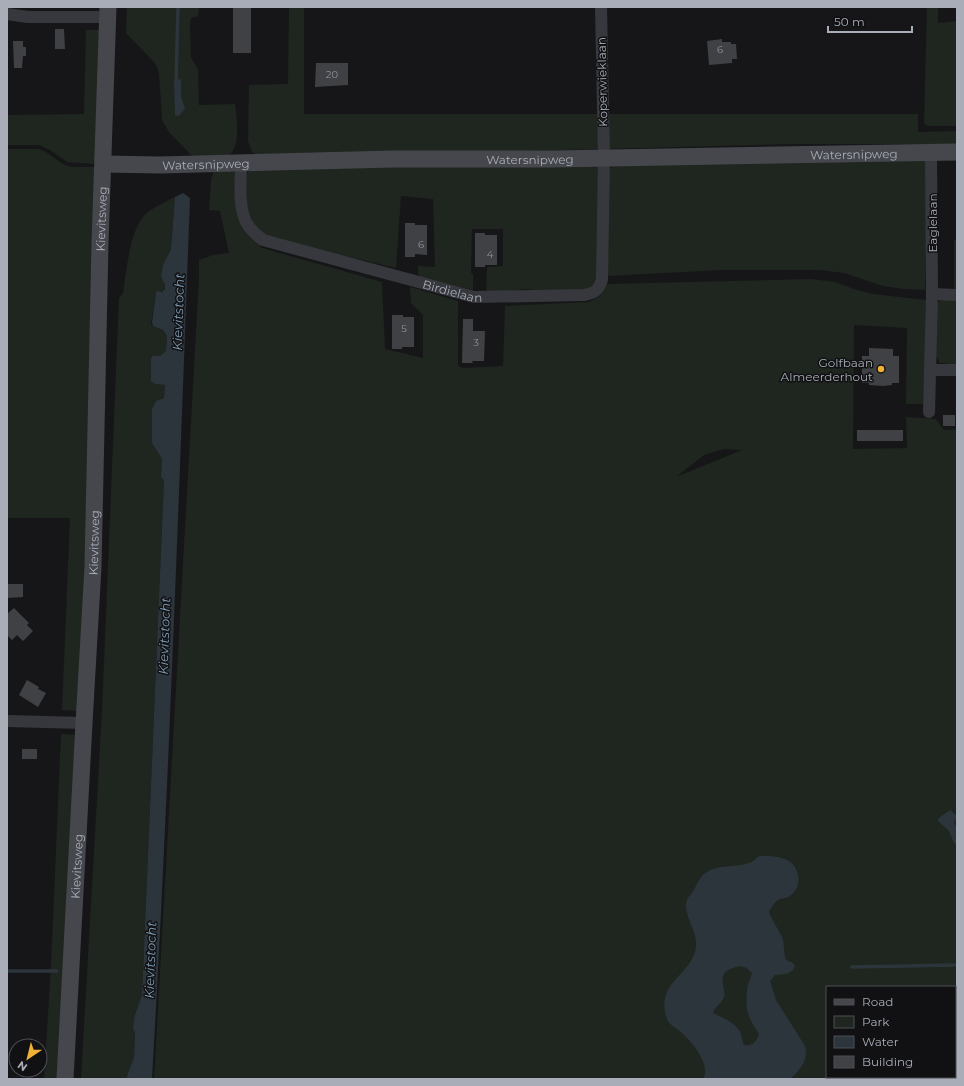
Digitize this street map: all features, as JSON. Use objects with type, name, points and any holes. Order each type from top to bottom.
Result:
[{"type":"street","name":"Koperwieklaan","points":[[601,7],[604,158]]},
{"type":"street","points":[[7,14],[28,17],[108,12]]},
{"type":"street","name":"Kievitsweg","points":[[65,1079],[93,567],[100,243],[104,164],[108,12]]},
{"type":"street","name":"Eaglelaan","points":[[930,412],[932,294],[931,152]]},
{"type":"street","name":"Watersnipweg","points":[[104,164],[160,165],[393,159],[604,158],[957,152]]},
{"type":"street","name":"Birdielaan","points":[[241,163],[242,207],[246,222],[253,232],[263,240],[474,296],[505,297],[584,295],[594,294],[599,290],[602,280],[604,158]]},
{"type":"street","points":[[932,294],[957,295]]},
{"type":"street","points":[[931,370],[957,370]]},
{"type":"street","points":[[7,721],[84,722]]},
{"type":"green space","points":[[127,7],[199,7],[198,16],[191,18],[190,25],[191,57],[198,70],[199,105],[235,104],[237,138],[233,151],[229,156],[196,160],[169,132],[162,120],[159,73],[155,63],[126,33]],"holes":[[[181,79],[181,97],[174,80]]]},
{"type":"green space","points":[[289,7],[304,7],[304,114],[918,114],[918,132],[957,131],[957,144],[793,144],[261,158],[252,152],[248,141],[249,85],[288,84]]},
{"type":"green space","points":[[927,7],[938,7],[938,23],[957,21],[957,126],[928,126],[924,123]]},
{"type":"green space","points":[[86,30],[102,30],[96,163],[67,162],[50,150],[39,145],[7,145],[7,115],[84,114]]},
{"type":"green space","points":[[7,149],[39,149],[63,164],[71,167],[93,167],[96,169],[89,506],[79,711],[62,710],[70,518],[7,518]]},
{"type":"green space","points":[[924,160],[928,165],[925,290],[883,286],[844,273],[819,270],[722,270],[607,276],[609,171],[614,162]]},
{"type":"green space","points":[[596,163],[599,170],[597,283],[591,290],[548,291],[523,289],[514,291],[486,292],[487,267],[503,266],[503,229],[472,229],[471,273],[473,274],[473,290],[420,277],[418,274],[418,266],[435,267],[433,199],[401,196],[396,268],[265,237],[253,224],[247,209],[246,177],[248,172],[253,168]]},
{"type":"green space","points":[[219,168],[235,172],[244,227],[262,248],[382,282],[385,349],[423,358],[423,315],[411,303],[410,287],[458,301],[458,366],[464,368],[503,366],[505,306],[589,302],[600,296],[607,284],[811,279],[835,282],[873,294],[926,300],[925,404],[906,404],[907,328],[854,325],[853,449],[907,448],[906,417],[936,419],[944,430],[957,429],[957,1079],[154,1079],[199,260],[213,255],[229,253],[220,211],[209,210],[211,180],[214,171]],"holes":[[[724,449],[742,450],[676,477],[704,455]]]},
{"type":"green space","points":[[175,197],[171,249],[161,276],[165,287],[163,291],[156,293],[151,324],[163,330],[167,336],[166,351],[160,356],[155,384],[165,385],[164,398],[156,401],[152,409],[152,443],[162,459],[161,477],[164,480],[142,995],[133,1028],[135,1034],[134,1057],[126,1079],[81,1079],[102,711],[119,298],[123,293],[130,250],[137,228],[148,212]]},
{"type":"green space","points":[[954,240],[957,240],[957,290],[954,290]]},
{"type":"green space","points":[[946,299],[957,299],[957,365],[940,363],[935,355],[936,308],[939,301]]},
{"type":"green space","points":[[61,734],[78,735],[60,1079],[44,1079],[48,1078],[48,1038],[47,1038]]},
{"type":"water","points":[[181,79],[181,97],[185,108],[179,116],[175,115],[174,80]]},
{"type":"water","name":"Kievitstocht","points":[[183,193],[190,198],[169,749],[152,1079],[126,1079],[134,1057],[135,1034],[133,1028],[135,1015],[142,995],[164,480],[161,477],[162,459],[152,443],[152,409],[156,401],[164,398],[165,385],[155,384],[151,381],[151,359],[153,356],[160,356],[166,351],[167,336],[163,330],[153,326],[152,322],[156,293],[157,291],[162,292],[165,289],[161,276],[163,265],[171,249],[175,197]]},
{"type":"water","points":[[950,810],[957,816],[954,823],[957,828],[957,845],[954,843],[949,831],[938,821],[939,818]]},
{"type":"water","points":[[760,856],[772,856],[785,859],[794,865],[798,875],[799,881],[795,891],[789,897],[777,901],[769,911],[771,918],[782,937],[786,960],[793,963],[795,966],[789,973],[775,975],[770,981],[776,1000],[805,1046],[805,1060],[790,1079],[703,1079],[705,1068],[700,1054],[686,1037],[668,1021],[664,1006],[665,996],[669,988],[688,965],[693,957],[696,947],[695,935],[688,917],[686,905],[687,900],[701,877],[707,872],[720,867],[747,864]],"holes":[[[739,966],[747,968],[752,973],[746,999],[748,1011],[749,1016],[759,1034],[754,1043],[744,1045],[738,1029],[728,1021],[713,1013],[724,997],[723,976],[725,972]]]},
{"type":"building","points":[[233,7],[251,7],[251,53],[233,53]]},
{"type":"building","points":[[55,29],[64,29],[65,49],[55,49]]},
{"type":"building","points":[[722,39],[722,42],[731,42],[731,44],[736,44],[737,59],[732,59],[732,63],[709,65],[707,41]]},
{"type":"building","points":[[13,41],[23,41],[23,47],[26,47],[26,56],[23,56],[22,68],[14,68]]},
{"type":"building","points":[[316,63],[348,63],[348,85],[315,87]]},
{"type":"building","points":[[405,223],[427,225],[427,255],[415,254],[415,257],[405,257]]},
{"type":"building","points":[[475,233],[497,235],[497,265],[475,267]]},
{"type":"building","points":[[392,315],[414,317],[414,347],[392,349]]},
{"type":"building","points":[[463,319],[473,319],[473,331],[485,331],[484,361],[462,363]]},
{"type":"building","name":"Golfbaan Almeerderhout","points":[[869,348],[893,349],[893,356],[899,356],[899,383],[892,383],[892,385],[883,386],[862,383],[862,356],[869,356]]},
{"type":"building","points":[[943,415],[955,415],[955,426],[943,426]]},
{"type":"building","points":[[857,430],[903,430],[903,441],[857,441]]},
{"type":"building","points":[[7,584],[23,584],[23,597],[7,598]]},
{"type":"building","points":[[14,608],[29,623],[27,625],[33,631],[23,641],[17,635],[12,640],[7,635],[7,614]]},
{"type":"building","points":[[27,680],[39,687],[38,689],[46,693],[38,707],[19,695]]},
{"type":"building","points":[[22,749],[37,749],[37,759],[22,759]]},
{"type":"waterway","points":[[176,84],[178,7]]},
{"type":"waterway","points":[[852,967],[957,965]]},
{"type":"waterway","points":[[7,971],[57,971]]},
{"type":"place","name":"Golfbaan Almeerderhout","points":[[881,369]]}]
